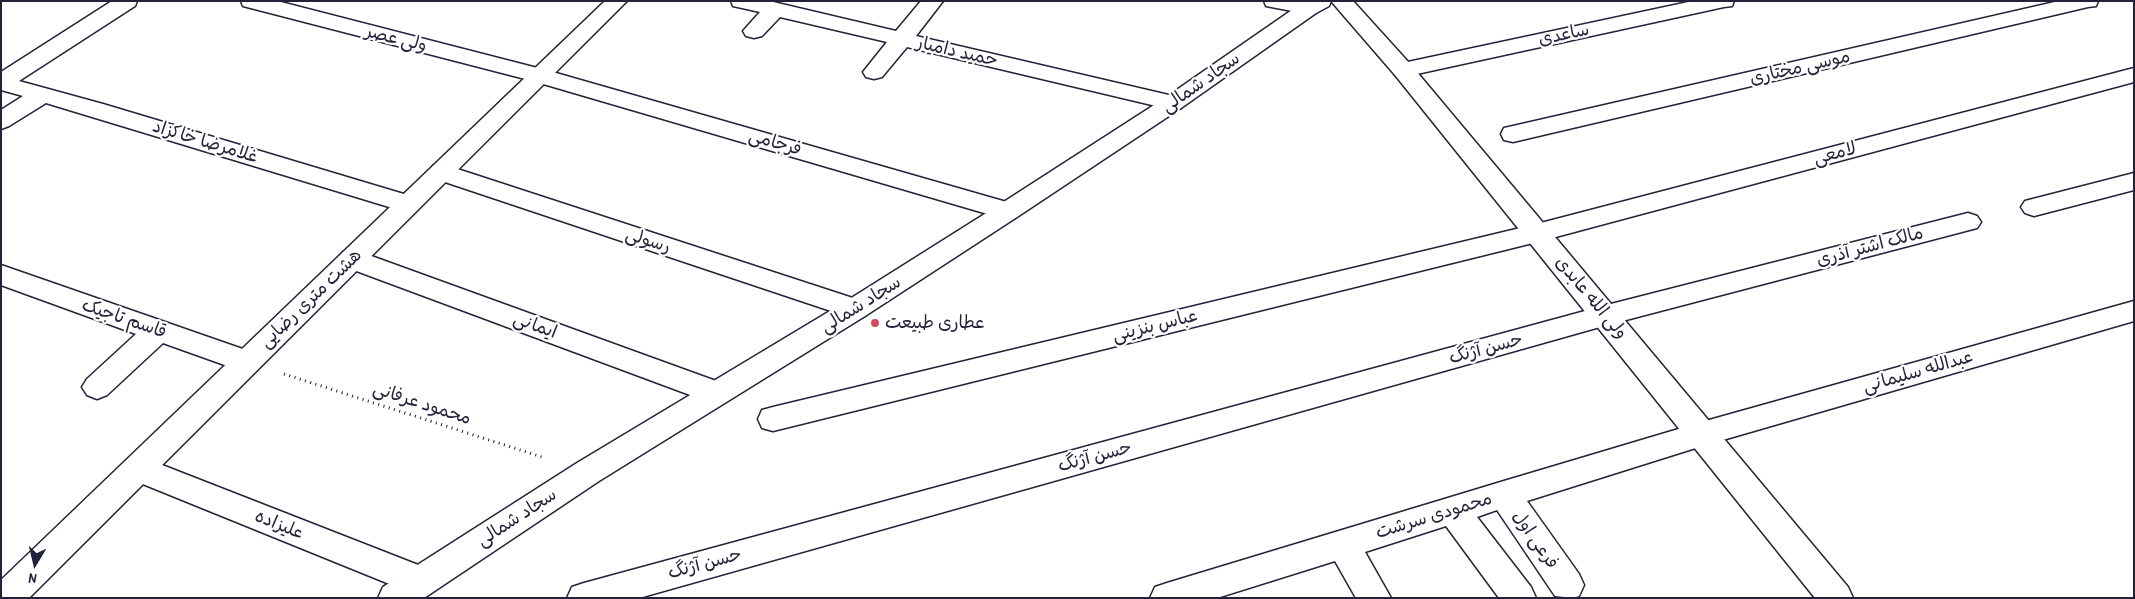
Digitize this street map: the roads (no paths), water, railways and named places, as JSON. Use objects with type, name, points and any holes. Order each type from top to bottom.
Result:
[{"type":"street","points":[[1,82],[127,1]]},
{"type":"street","name":"ولی عصر","points":[[251,1],[541,76]]},
{"type":"street","name":"هشت متری رضایی","points":[[6,598],[617,1]]},
{"type":"street","name":"حمید دامیار","points":[[740,1],[1173,103]]},
{"type":"street","points":[[874,72],[933,1]]},
{"type":"street","points":[[1274,1],[1315,5]]},
{"type":"street","name":"ولی الله عابدی","points":[[1342,1],[1403,70],[1606,315],[1836,598]]},
{"type":"street","name":"ساعدی","points":[[1403,70],[1724,1]]},
{"type":"street","name":"موسی مختاری","points":[[1513,134],[2088,1]]},
{"type":"street","name":"سجاد شمالی","points":[[407,589],[588,472],[855,309],[1008,211],[1173,103],[1315,5]]},
{"type":"street","points":[[754,32],[775,9]]},
{"type":"street","name":"لامعی","points":[[1537,233],[2134,75]]},
{"type":"street","name":"فرجامی","points":[[541,76],[1008,211]]},
{"type":"street","name":"غلامرضا خاکزاد","points":[[1,82],[408,204]]},
{"type":"street","points":[[1,121],[43,94]]},
{"type":"street","name":"رسولی","points":[[442,172],[855,309]]},
{"type":"street","points":[[2034,207],[2134,181]]},
{"type":"street","name":"مالک اشتر آذری","points":[[1606,315],[1968,222]]},
{"type":"street","name":"عباس بنزینی","points":[[773,419],[1537,233]]},
{"type":"street","name":"ایمانی","points":[[352,259],[717,393]]},
{"type":"street","name":"قاسم تاجیک","points":[[1,275],[247,362]]},
{"type":"street","name":"عبدالله سلیمانی","points":[[1702,434],[2134,311]]},
{"type":"street","name":"حسن آژنگ","points":[[584,598],[1606,315]]},
{"type":"street","points":[[97,387],[158,331]]},
{"type":"street","name":"محمودی سرشت","points":[[1167,598],[1702,434]]},
{"type":"street","name":"علیزاده","points":[[139,469],[407,589]]},
{"type":"street","name":"فرعی اول","points":[[1504,494],[1567,585]]},
{"type":"street","points":[[1453,510],[1519,598]]},
{"type":"street","points":[[1343,544],[1374,598]]},
{"type":"place","name":"عطاری طبیعت","points":[[875,323]]}]
